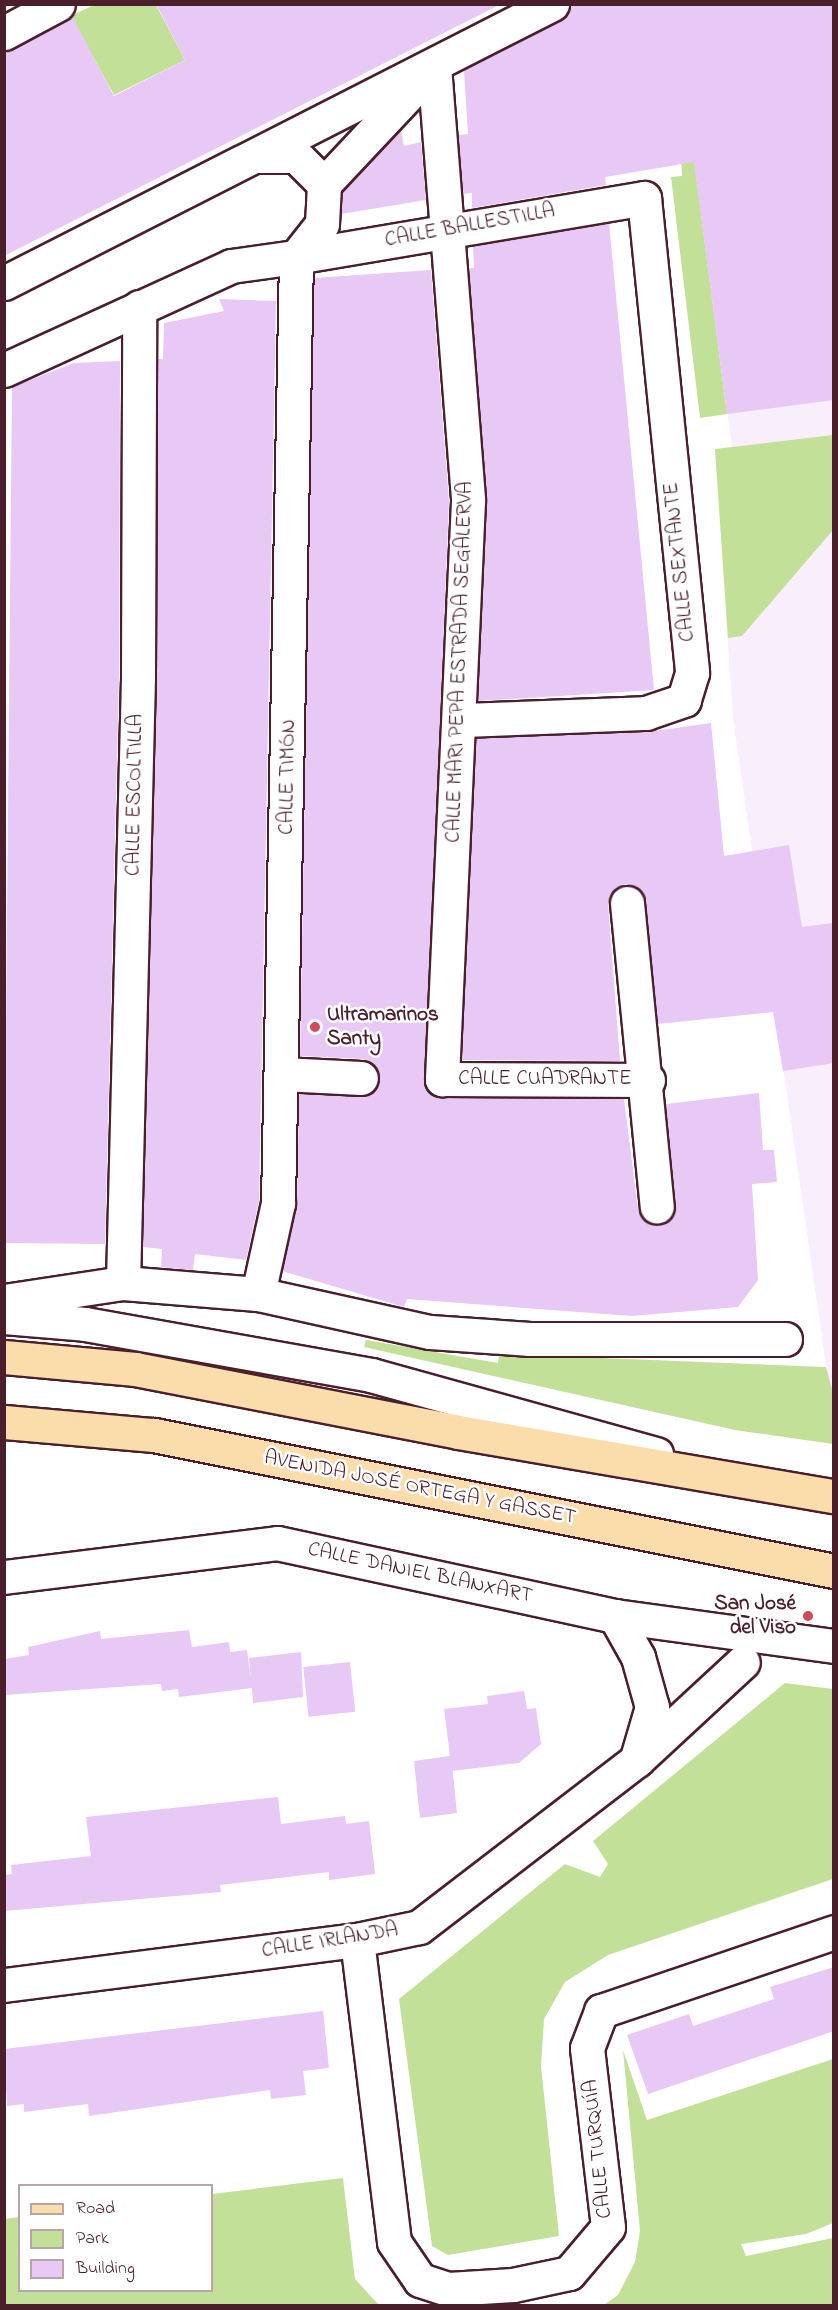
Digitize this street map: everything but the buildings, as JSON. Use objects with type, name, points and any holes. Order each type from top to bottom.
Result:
[{"type":"main road","points":[[4,1357],[135,1369],[834,1497]]},
{"type":"main road","name":"AVENIDA JOSÉ ORTEGA Y GASSET","points":[[4,1422],[154,1435],[834,1570]]},
{"type":"street","points":[[4,33],[58,4]]},
{"type":"street","points":[[4,283],[552,4]]},
{"type":"street","points":[[296,257],[322,224],[324,184],[434,66]]},
{"type":"street","name":"CALLE MARI PEPA ESTRADA SEGALERVA","points":[[434,66],[449,228],[468,501],[460,720],[442,1079]]},
{"type":"street","points":[[255,156],[296,156],[324,184]]},
{"type":"street","name":"CALLE BALLESTILLA","points":[[4,370],[231,266],[296,257],[449,228],[644,198]]},
{"type":"street","name":"CALLE SEXTANTE","points":[[460,720],[646,712],[684,700],[692,673],[644,198]]},
{"type":"street","name":"CALLE TIMÓN","points":[[258,1294],[278,1203],[296,257]]},
{"type":"street","name":"CALLE ESCOLTILLA","points":[[123,1283],[138,676],[139,307]]},
{"type":"street","name":"CALLE CUADRANTE","points":[[627,903],[648,1080],[657,1207]]},
{"type":"street","points":[[282,1074],[361,1078]]},
{"type":"street","name":"CALLE CUADRANTE","points":[[442,1079],[648,1080]]},
{"type":"street","points":[[4,1301],[123,1283],[258,1294],[430,1332],[530,1339],[785,1339]]},
{"type":"street","points":[[4,1317],[85,1324],[371,1375],[756,1483]]},
{"type":"street","name":"CALLE DANIEL BLANXART","points":[[4,1577],[277,1543],[615,1616],[834,1646]]},
{"type":"street","points":[[615,1616],[638,1658],[652,1707],[637,1760]]},
{"type":"street","name":"CALLE IRLANDA","points":[[4,1985],[357,1940],[419,1927],[637,1760],[743,1662]]},
{"type":"street","name":"CALLE TURQUÍA","points":[[357,1940],[394,2242],[420,2280],[448,2289],[513,2285],[569,2273],[608,2227],[587,2048],[601,2011],[834,1932]]},
{"type":"shaded area","points":[[833,5],[833,1393],[830,1393],[733,719],[715,449],[732,447],[680,55]]},
{"type":"green space","points":[[94,5],[156,5],[185,60],[114,95],[71,16]]},
{"type":"green space","points":[[674,5],[727,414],[700,418],[671,177],[682,176]]},
{"type":"green space","points":[[833,435],[833,530],[742,636],[728,638],[715,449]]},
{"type":"green space","points":[[366,1340],[498,1363],[499,1354],[826,1367],[833,1393],[833,1444],[735,1430],[364,1347]]},
{"type":"green space","points":[[785,1683],[833,1689],[833,1879],[608,1955],[565,1982],[544,2019],[541,2066],[559,2236],[448,2255],[432,2246],[399,1999],[565,1864],[600,1877],[608,1864],[593,1841]]},
{"type":"green space","points":[[623,2050],[647,2120],[833,2059],[833,2223],[806,2234],[741,2244],[746,2256],[833,2238],[833,2305],[604,2305],[618,2295],[635,2262],[640,2231]]},
{"type":"green space","points":[[343,2178],[355,2279],[379,2305],[5,2305],[5,2219],[18,2217],[18,2292],[213,2292],[213,2194]]},
{"type":"place","name":"Ultramarinos Santy","points":[[315,1027]]},
{"type":"place","name":"San José del Viso","points":[[808,1616]]}]
